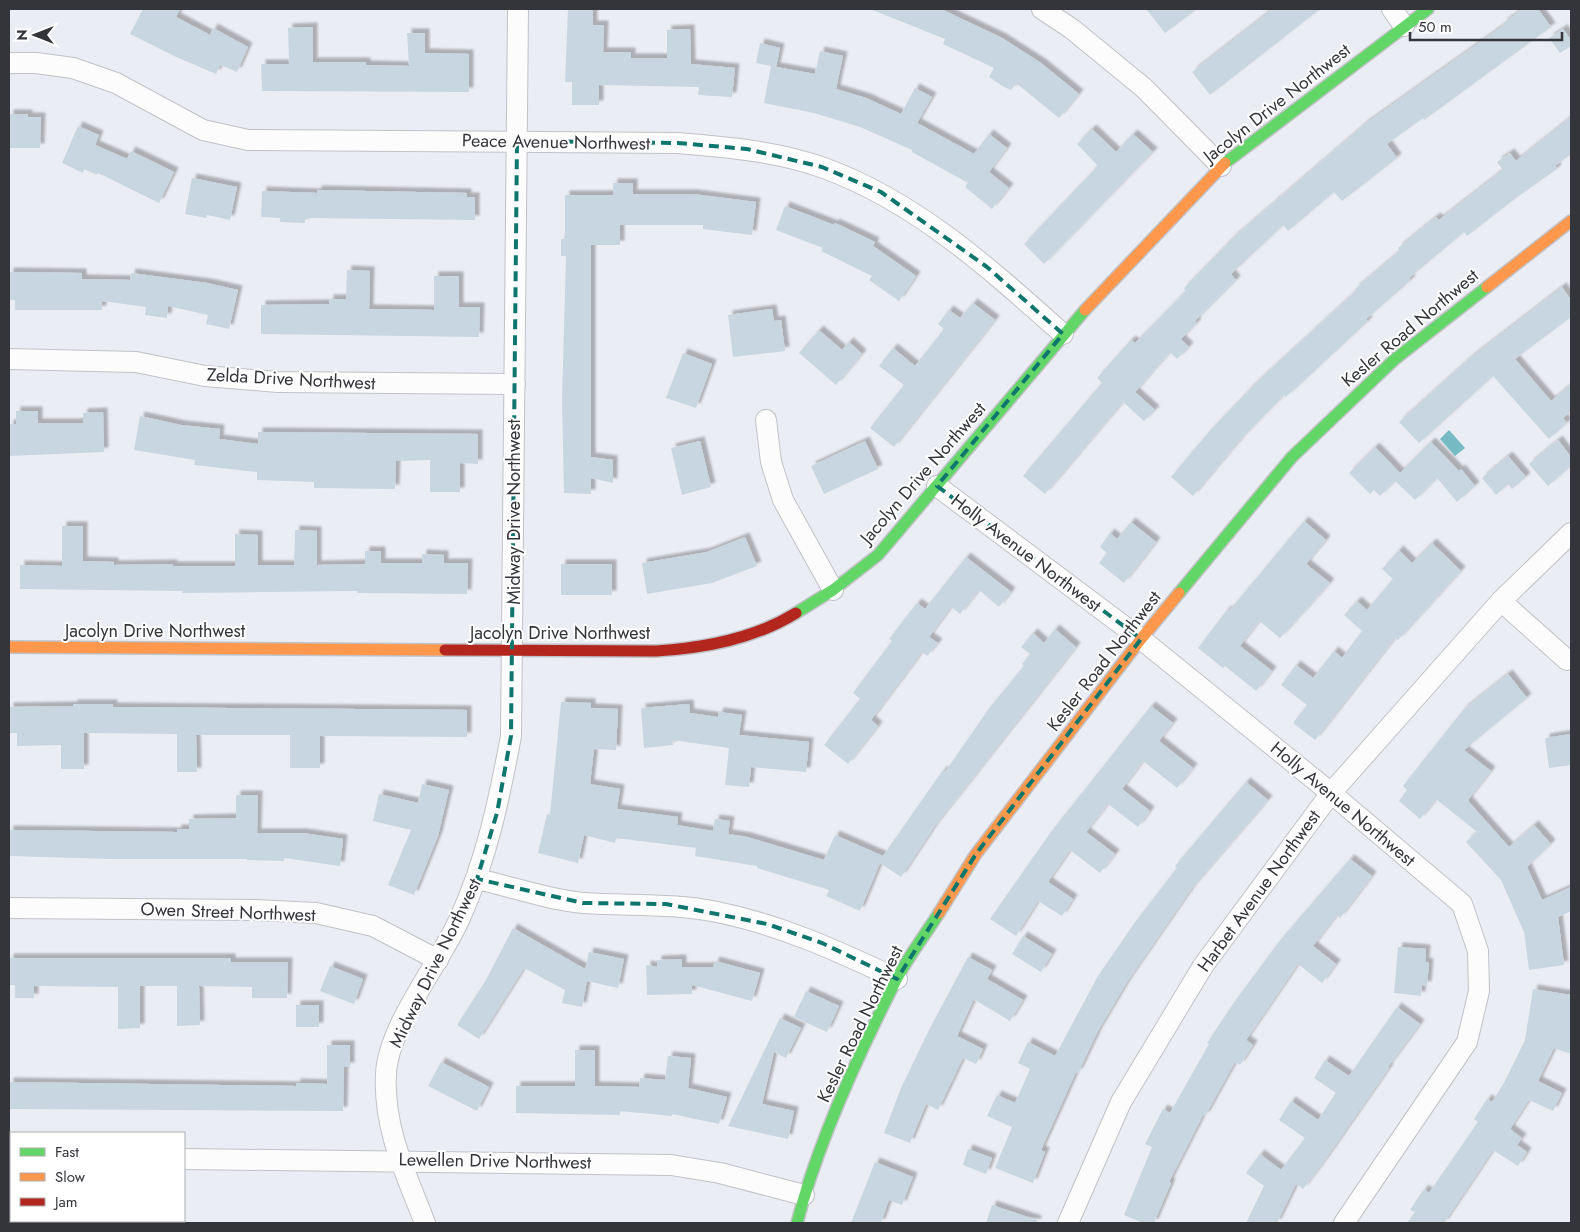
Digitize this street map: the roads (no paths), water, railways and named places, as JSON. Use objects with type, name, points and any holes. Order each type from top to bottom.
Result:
[{"type":"street","name":"Midway Drive Northwest","points":[[425,1223],[399,1160],[387,1114],[386,1073],[395,1036],[438,960],[477,878],[497,813],[511,736],[518,9]]},
{"type":"street","points":[[1042,9],[1072,29],[1144,88],[1221,166]]},
{"type":"street","points":[[1392,9],[1404,26]]},
{"type":"street","name":"Jacolyn Drive Northwest","points":[[9,647],[656,651],[704,646],[729,641],[774,626],[833,590],[878,555],[1063,334],[1221,166],[1428,9]]},
{"type":"street","name":"Peace Avenue Northwest","points":[[9,63],[73,68],[116,83],[203,130],[248,140],[678,143],[748,149],[822,167],[881,192],[938,229],[988,267],[1063,334]]},
{"type":"street","name":"Kesler Road Northwest","points":[[797,1223],[804,1195],[839,1104],[897,979],[976,854],[1141,639],[1299,451],[1395,359],[1571,220]]},
{"type":"street","name":"Zelda Drive Northwest","points":[[9,359],[136,362],[205,376],[278,382],[514,384]]},
{"type":"street","points":[[766,420],[771,462],[783,500],[833,590]]},
{"type":"street","name":"Holly Avenue Northwest","points":[[937,486],[1141,639],[1331,793],[1462,904],[1478,951],[1479,991],[1467,1042],[1344,1223]]},
{"type":"street","name":"Harbet Avenue Northwest","points":[[1068,1223],[1121,1102],[1203,966],[1331,793],[1501,601],[1571,533]]},
{"type":"street","points":[[1501,601],[1567,660]]},
{"type":"street","points":[[477,878],[583,903],[666,904],[716,912],[767,924],[822,943],[897,979]]},
{"type":"street","name":"Owen Street Northwest","points":[[9,908],[255,910],[316,913],[372,926],[438,960]]},
{"type":"street","name":"Lewellen Drive Northwest","points":[[185,1159],[399,1160],[671,1165],[720,1173],[804,1195]]},
{"type":"water","points":[[1449,430],[1465,448],[1455,456],[1440,439]]}]
